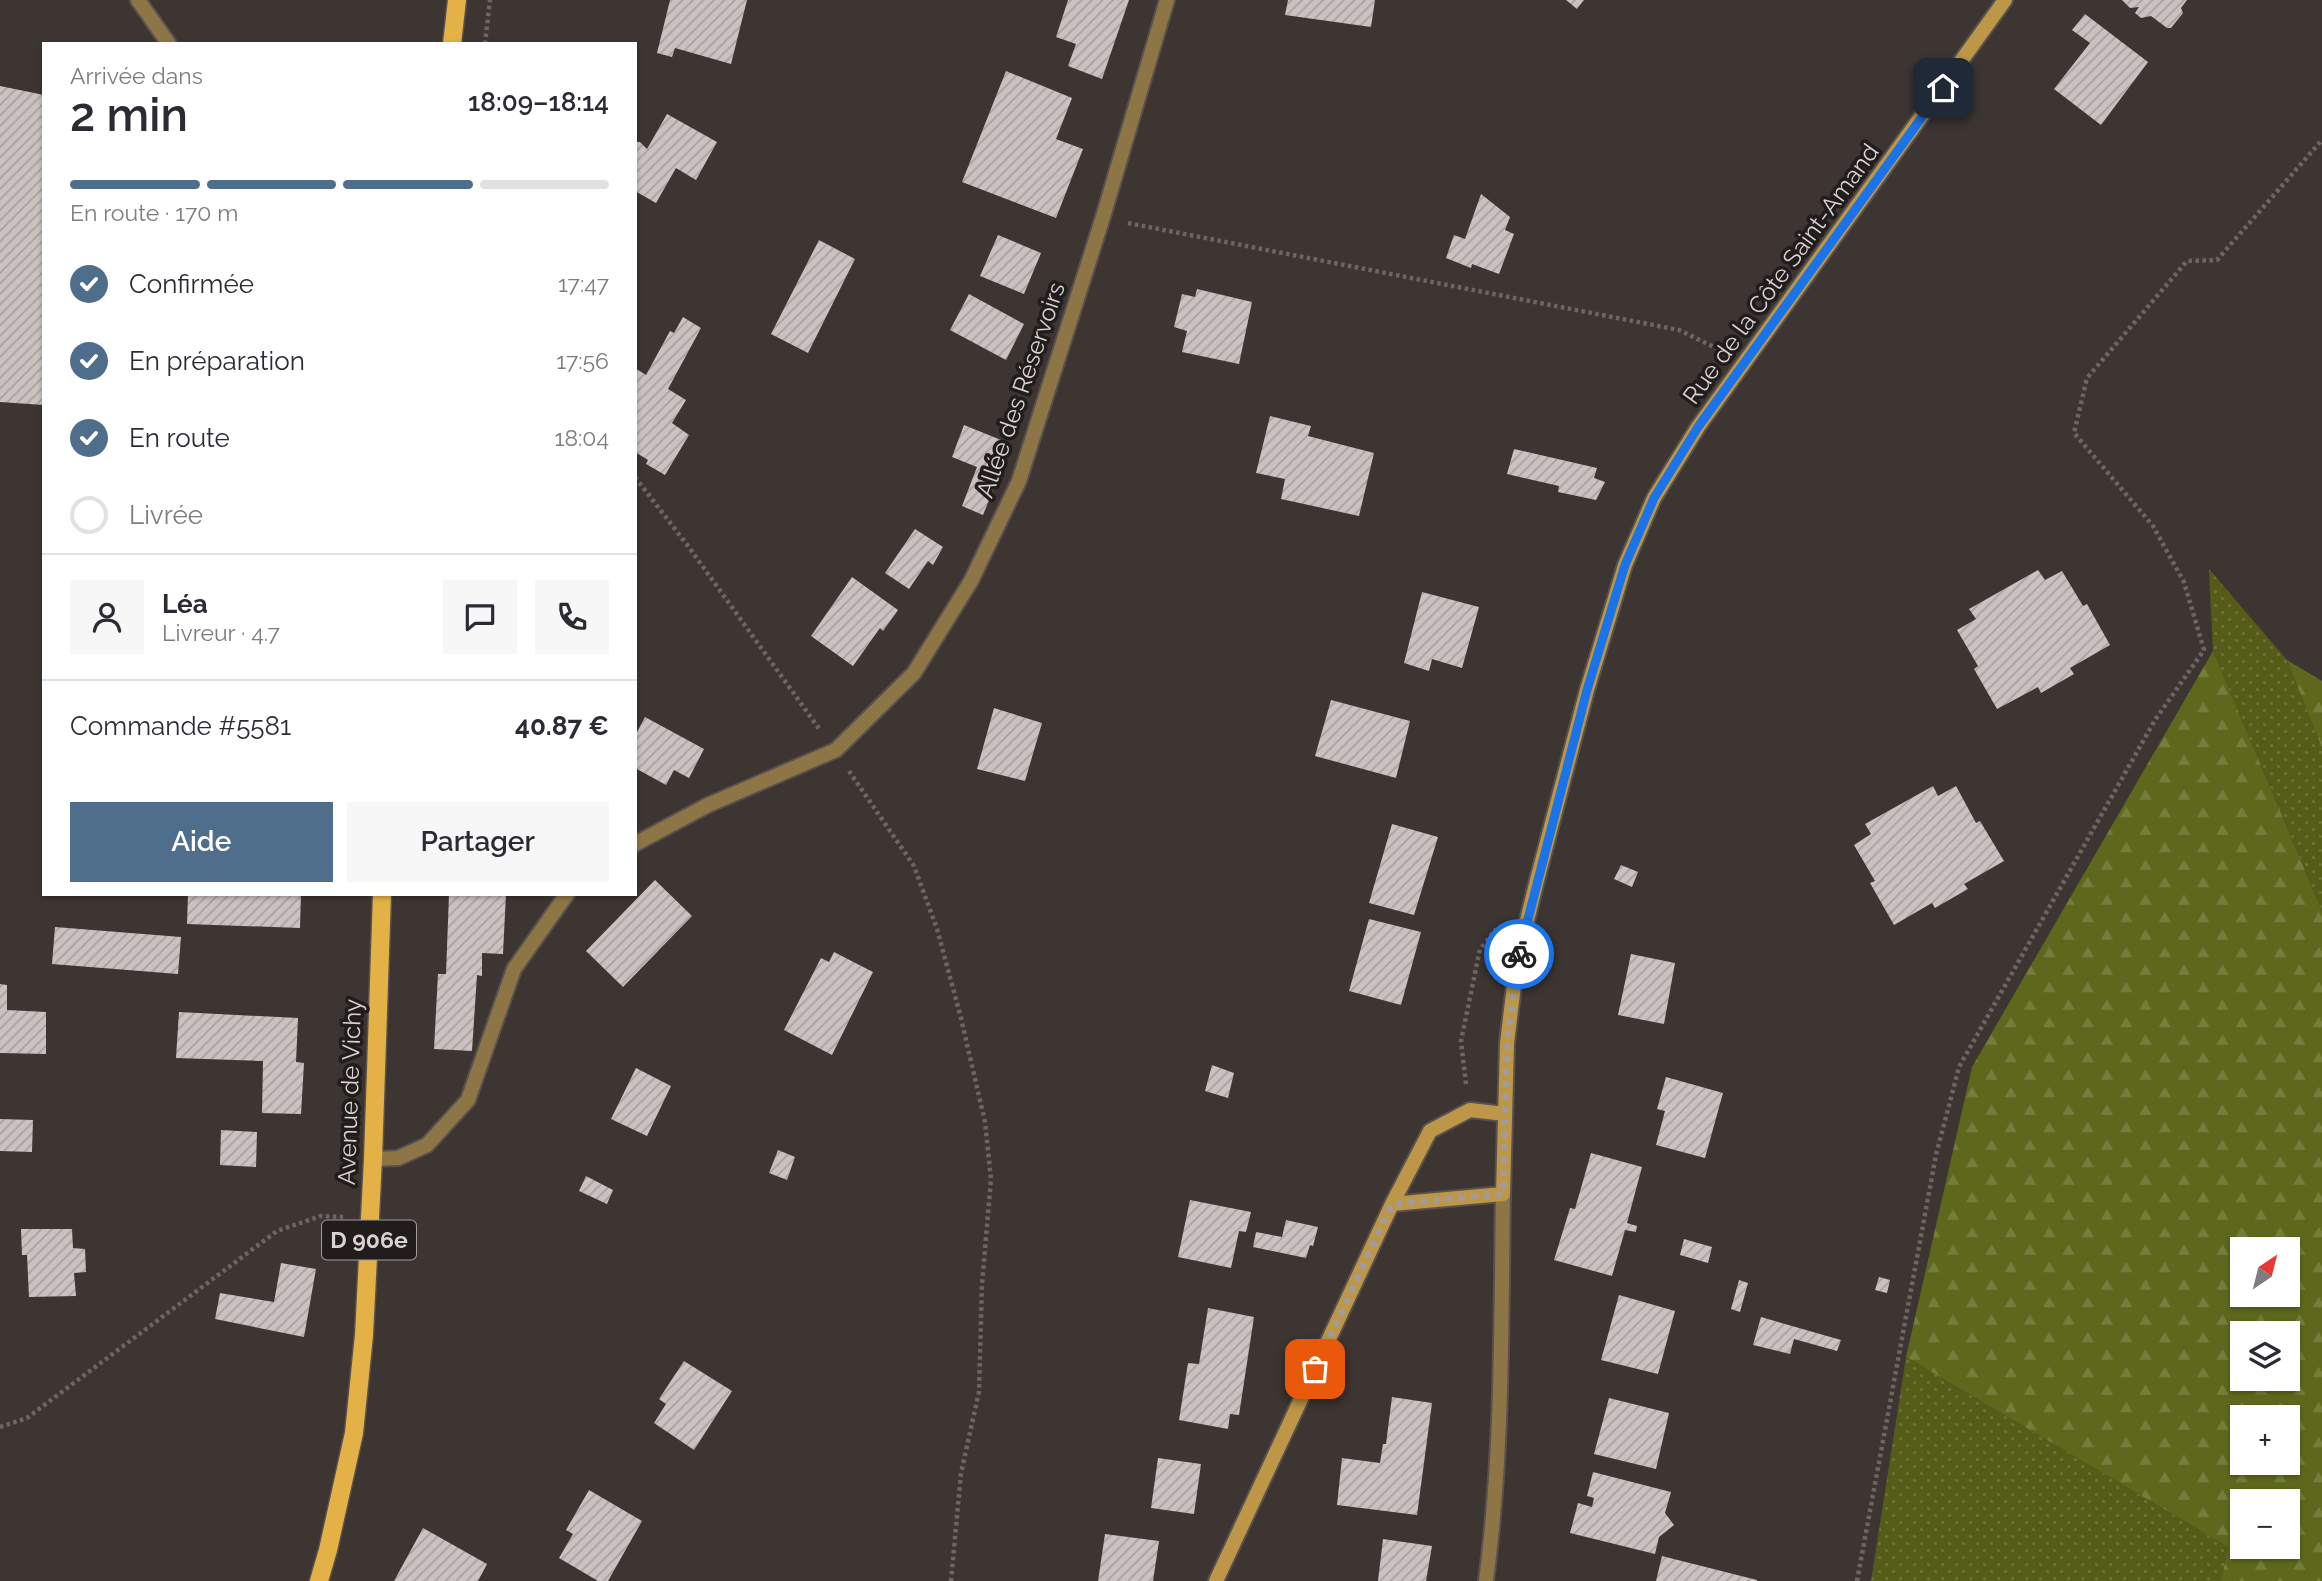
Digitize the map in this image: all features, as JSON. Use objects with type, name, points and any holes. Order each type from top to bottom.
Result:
[{"type":"main road","points":[[452,42],[457,0]]},
{"type":"main road","name":"Rue de la Côte Saint-Amand","points":[[1503,1194],[1507,1043],[1517,961],[1587,690],[1625,565],[1654,498],[1698,427],[2005,0]]},
{"type":"main road","name":"Avenue de Vichy","points":[[319,1581],[354,1433],[364,1335],[382,896]]},
{"type":"main road","points":[[1216,1581],[1392,1204],[1430,1131],[1470,1111],[1505,1114]]},
{"type":"main road","points":[[1392,1204],[1503,1194]]},
{"type":"street","points":[[138,0],[168,42]]},
{"type":"street","name":"Allée des Réservoirs","points":[[836,750],[914,673],[971,581],[1019,481],[1103,217],[1167,0]]},
{"type":"street","points":[[637,843],[708,805],[836,750]]},
{"type":"street","points":[[373,1159],[398,1158],[426,1145],[468,1100],[514,969],[566,896]]},
{"type":"street","name":"Rue de la Côte Saint-Amand","points":[[1486,1581],[1500,1433],[1503,1194]]},
{"type":"path","points":[[485,42],[491,0]]},
{"type":"path","points":[[1857,1581],[1936,1155],[1959,1067],[2155,720],[2204,650],[2184,582],[2154,526],[2074,433],[2087,378],[2187,261],[2217,260],[2322,140]]},
{"type":"path","points":[[1103,217],[1679,330],[1744,362]]},
{"type":"path","points":[[637,480],[688,546],[798,703],[836,750],[914,866],[937,929],[985,1122],[991,1179],[982,1284],[979,1392],[961,1473],[951,1581]]},
{"type":"path","points":[[1470,1111],[1461,1041],[1480,949],[1504,920]]},
{"type":"path","points":[[0,1427],[27,1418],[277,1231],[321,1216],[370,1219]]},
{"type":"green space","points":[[2209,569],[2287,660],[2322,748],[2322,911],[2213,651]]},
{"type":"green space","points":[[2213,651],[2322,911],[2322,1581],[2221,1581],[2228,1547],[1906,1357],[1972,1067]]},
{"type":"green space","points":[[2287,660],[2322,681],[2322,748]]},
{"type":"green space","points":[[1906,1357],[2228,1547],[2221,1581],[1871,1581]]},
{"type":"building","points":[[670,0],[747,0],[731,64],[675,48],[672,57],[657,53]]},
{"type":"building","points":[[1068,0],[1129,0],[1102,79],[1068,66],[1076,44],[1056,37]]},
{"type":"building","points":[[1288,0],[1375,0],[1371,27],[1285,15]]},
{"type":"building","points":[[1566,0],[1584,0],[1577,9]]},
{"type":"building","points":[[2122,0],[2187,0],[2181,8],[2183,13],[2171,28],[2167,28],[2151,16],[2141,18],[2135,13],[2139,7],[2130,8]]},
{"type":"building","points":[[2085,14],[2148,62],[2101,125],[2054,89],[2090,43],[2072,30]]},
{"type":"building","points":[[1006,71],[1072,98],[1056,139],[1083,149],[1056,218],[962,182]]},
{"type":"building","points":[[0,86],[42,95],[42,405],[0,402]]},
{"type":"building","points":[[667,114],[717,142],[696,180],[676,168],[656,203],[637,192],[637,142],[647,149]]},
{"type":"building","points":[[1481,194],[1510,217],[1505,230],[1514,234],[1499,274],[1472,264],[1471,268],[1446,258],[1454,235],[1465,239]]},
{"type":"building","points":[[998,235],[1041,253],[1024,294],[980,276]]},
{"type":"building","points":[[819,240],[855,259],[808,353],[771,334]]},
{"type":"building","points":[[1197,289],[1252,302],[1239,364],[1182,352],[1187,331],[1174,327],[1182,294],[1195,297]]},
{"type":"building","points":[[969,294],[1024,324],[1006,360],[950,330]]},
{"type":"building","points":[[683,317],[701,328],[668,389],[686,400],[672,423],[689,435],[665,475],[646,464],[648,460],[637,453],[637,369],[646,375],[670,331],[674,333]]},
{"type":"building","points":[[1270,416],[1311,426],[1308,436],[1374,453],[1359,516],[1281,499],[1285,479],[1256,473]]},
{"type":"building","points":[[964,425],[1001,440],[999,445],[1010,449],[983,515],[962,506],[977,467],[952,457]]},
{"type":"building","points":[[1514,449],[1597,468],[1594,478],[1605,482],[1596,500],[1558,492],[1559,486],[1507,474]]},
{"type":"building","points":[[915,529],[943,547],[933,565],[928,561],[909,589],[885,573]]},
{"type":"building","points":[[2038,570],[2045,580],[2062,571],[2083,606],[2087,604],[2110,645],[2070,668],[2074,674],[2041,693],[2038,687],[1997,709],[1974,669],[1978,666],[1957,630],[1976,619],[1969,609]]},
{"type":"building","points":[[852,577],[898,610],[883,631],[880,628],[853,666],[811,636]]},
{"type":"building","points":[[1422,592],[1479,607],[1462,668],[1432,659],[1429,671],[1404,663]]},
{"type":"building","points":[[1331,700],[1410,721],[1396,778],[1315,756]]},
{"type":"building","points":[[994,708],[1042,723],[1025,781],[977,769]]},
{"type":"building","points":[[645,717],[704,749],[689,778],[674,770],[666,785],[637,769],[637,732]]},
{"type":"building","points":[[1933,786],[1938,796],[1956,786],[1976,823],[1980,821],[2004,861],[1964,884],[1968,889],[1935,908],[1932,903],[1894,925],[1870,883],[1875,881],[1854,845],[1871,834],[1865,824]]},
{"type":"building","points":[[1392,824],[1438,837],[1414,915],[1369,903]]},
{"type":"building","points":[[1621,865],[1638,872],[1632,887],[1614,879]]},
{"type":"building","points":[[655,880],[692,916],[623,987],[586,951]]},
{"type":"building","points":[[188,896],[301,896],[300,928],[187,924]]},
{"type":"building","points":[[449,896],[506,896],[503,954],[482,953],[482,976],[477,975],[472,1051],[434,1049],[438,974],[446,974]]},
{"type":"building","points":[[1369,919],[1421,932],[1401,1005],[1349,991]]},
{"type":"building","points":[[55,927],[181,937],[178,974],[52,964]]},
{"type":"building","points":[[834,952],[873,972],[832,1055],[784,1030],[821,958],[829,962]]},
{"type":"building","points":[[1631,954],[1675,963],[1664,1024],[1618,1015]]},
{"type":"building","points":[[0,984],[7,985],[7,1010],[46,1012],[46,1054],[0,1053]]},
{"type":"building","points":[[179,1012],[298,1018],[296,1062],[304,1063],[301,1114],[262,1113],[263,1061],[176,1058]]},
{"type":"building","points":[[1212,1065],[1234,1073],[1228,1098],[1205,1091]]},
{"type":"building","points":[[636,1068],[671,1086],[647,1136],[611,1119]]},
{"type":"building","points":[[1666,1077],[1723,1093],[1705,1158],[1656,1145],[1665,1111],[1657,1109]]},
{"type":"building","points":[[0,1119],[33,1120],[32,1152],[0,1151]]},
{"type":"building","points":[[221,1130],[257,1132],[256,1167],[220,1165]]},
{"type":"building","points":[[778,1150],[795,1157],[787,1180],[769,1173]]},
{"type":"building","points":[[1591,1153],[1642,1167],[1627,1223],[1637,1226],[1636,1232],[1625,1230],[1612,1276],[1554,1260],[1570,1208],[1575,1209]]},
{"type":"building","points":[[586,1176],[613,1190],[607,1204],[579,1191]]},
{"type":"building","points":[[1190,1200],[1251,1212],[1246,1232],[1239,1231],[1231,1268],[1178,1257]]},
{"type":"building","points":[[1286,1220],[1318,1227],[1313,1246],[1310,1245],[1306,1258],[1253,1247],[1256,1232],[1282,1237]]},
{"type":"building","points":[[21,1229],[72,1229],[73,1248],[85,1249],[86,1272],[74,1273],[76,1296],[29,1297],[27,1255],[22,1255]]},
{"type":"building","points":[[1684,1239],[1712,1247],[1708,1263],[1680,1255]]},
{"type":"building","points":[[281,1263],[316,1269],[304,1337],[215,1319],[220,1293],[274,1302]]},
{"type":"building","points":[[1879,1277],[1890,1280],[1887,1293],[1875,1290]]},
{"type":"building","points":[[1739,1280],[1748,1283],[1740,1312],[1731,1309]]},
{"type":"building","points":[[1619,1295],[1675,1311],[1658,1374],[1601,1360]]},
{"type":"building","points":[[1208,1308],[1254,1317],[1239,1415],[1230,1414],[1228,1429],[1179,1420],[1188,1363],[1199,1364]]},
{"type":"building","points":[[1761,1317],[1841,1340],[1837,1351],[1794,1339],[1790,1354],[1753,1345]]},
{"type":"building","points":[[684,1361],[732,1391],[694,1450],[654,1423],[666,1404],[659,1399]]},
{"type":"building","points":[[1392,1397],[1432,1403],[1417,1515],[1337,1505],[1342,1458],[1380,1463],[1383,1444],[1386,1444]]},
{"type":"building","points":[[1609,1398],[1669,1413],[1656,1469],[1594,1454]]},
{"type":"building","points":[[1158,1458],[1201,1464],[1194,1514],[1151,1508]]},
{"type":"building","points":[[1593,1472],[1671,1492],[1665,1513],[1674,1525],[1659,1537],[1655,1554],[1570,1533],[1578,1503],[1592,1507],[1594,1498],[1587,1496]]},
{"type":"building","points":[[589,1490],[642,1521],[608,1581],[598,1581],[559,1558],[573,1534],[566,1530]]},
{"type":"building","points":[[423,1528],[487,1564],[478,1581],[394,1581]]},
{"type":"building","points":[[1105,1534],[1159,1541],[1153,1581],[1098,1581]]},
{"type":"building","points":[[1383,1539],[1432,1546],[1426,1581],[1378,1581]]},
{"type":"building","points":[[1662,1556],[1757,1580],[1757,1581],[1656,1581]]},
{"type":"way so far","points":[[1315,1369],[1392,1204],[1503,1194],[1507,1043],[1519,954]]},
{"type":"route","points":[[1519,954],[1587,690],[1625,565],[1654,498],[1698,427],[1943,88]]}]
